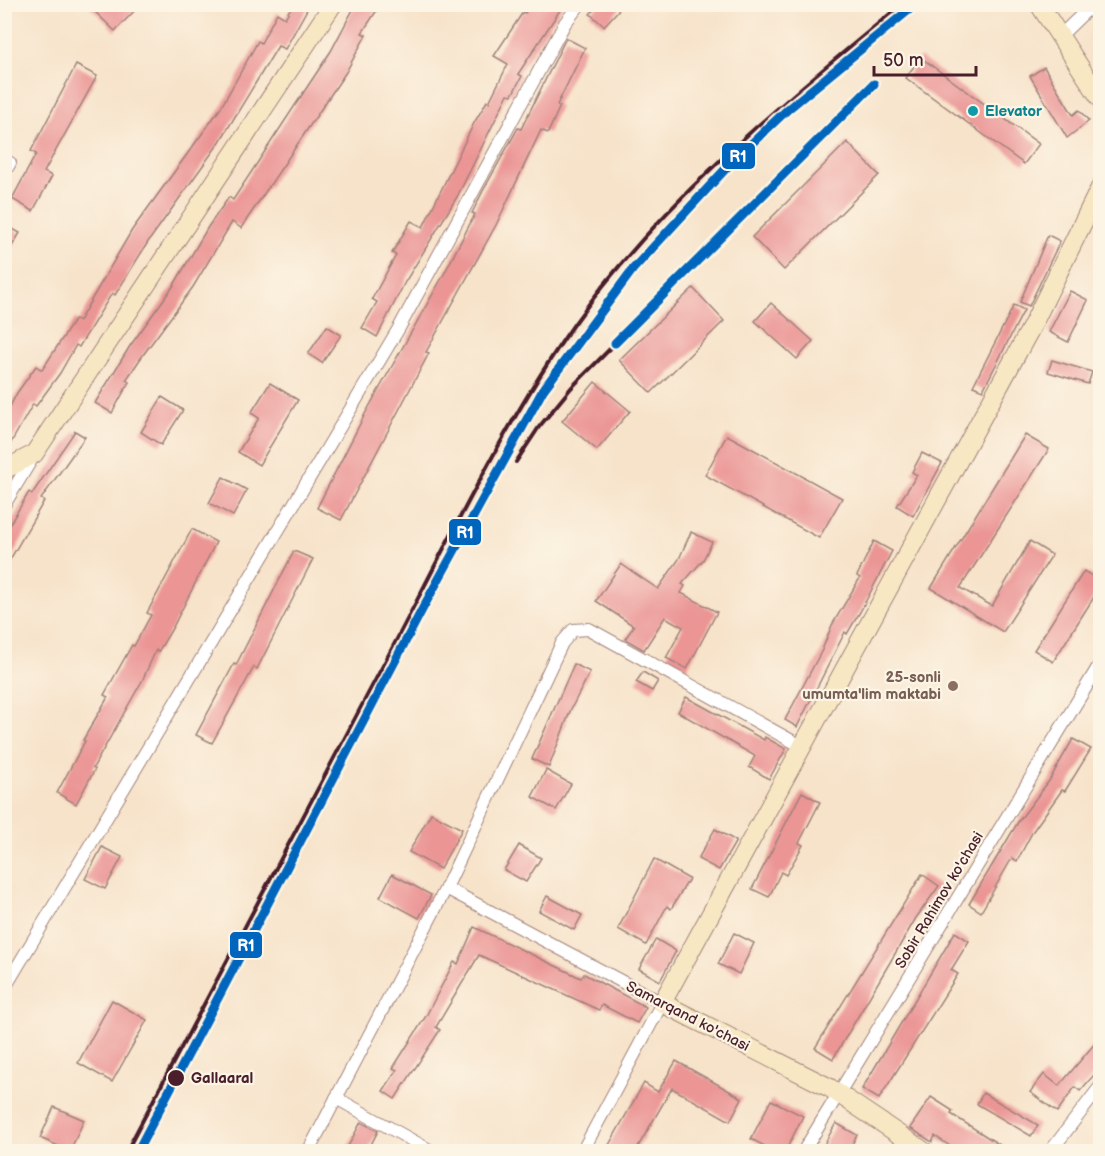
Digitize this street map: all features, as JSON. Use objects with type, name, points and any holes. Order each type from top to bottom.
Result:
[{"type":"street","points":[[4,505],[34,454],[333,4]]},
{"type":"street","points":[[4,989],[399,328],[565,22],[580,4]]},
{"type":"street","points":[[1039,4],[1101,98]]},
{"type":"street","points":[[1060,36],[1093,4]]},
{"type":"street","points":[[582,1152],[801,746],[1032,326],[1101,188]]},
{"type":"street","points":[[4,470],[34,454]]},
{"type":"street","points":[[308,1152],[446,888],[562,643],[573,630],[589,629],[801,746]]},
{"type":"street","name":"Sobir Rahimov ko'chasi","points":[[803,1152],[1101,664]]},
{"type":"street","name":"Samarqand ko'chasi","points":[[446,888],[838,1094],[925,1152]]},
{"type":"street","points":[[1050,1152],[1101,1087]]},
{"type":"street","points":[[336,1098],[433,1152]]},
{"type":"building","points":[[87,4],[141,4],[115,31]]},
{"type":"building","points":[[293,4],[310,4],[285,49],[278,46],[219,143],[148,242],[115,295],[112,293],[79,347],[76,345],[60,373],[36,406],[33,404],[4,455],[4,418],[17,393],[36,366],[42,370],[75,319],[79,321],[132,230],[220,109],[258,41],[261,43],[277,13],[285,18]]},
{"type":"building","points":[[356,4],[381,4],[362,33],[366,35],[346,72],[241,228],[232,222],[193,287],[126,380],[129,382],[112,413],[95,403],[130,346],[174,285],[208,227],[229,197],[233,200],[331,51]]},
{"type":"building","points":[[531,4],[564,4],[518,74],[522,76],[512,95],[508,94],[457,197],[405,282],[377,337],[362,328],[377,302],[372,299],[396,255],[392,253],[411,221],[423,227],[474,123],[487,101],[489,102],[508,64],[494,56],[523,12],[525,13]]},
{"type":"building","points":[[599,4],[624,4],[604,26],[590,14]]},
{"type":"building","points":[[566,38],[585,48],[557,105],[560,106],[548,133],[541,130],[496,225],[426,352],[429,353],[341,520],[317,508],[365,414],[443,276],[475,214],[472,213],[483,191],[518,128],[521,129]]},
{"type":"building","name":"Elevator","points":[[920,57],[1039,144],[1024,164],[906,78]]},
{"type":"building","points":[[76,65],[97,76],[44,172],[52,176],[33,211],[12,199],[36,154],[31,151]]},
{"type":"building","points":[[1044,67],[1073,115],[1079,110],[1089,121],[1067,138],[1030,76]]},
{"type":"building","points":[[847,142],[879,175],[784,270],[752,237]]},
{"type":"building","points":[[4,224],[20,233],[4,259]]},
{"type":"building","points":[[1048,235],[1060,241],[1029,306],[1020,302]]},
{"type":"building","points":[[693,288],[724,321],[651,393],[619,360]]},
{"type":"building","points":[[1070,291],[1088,300],[1068,342],[1049,332]]},
{"type":"building","points":[[771,303],[813,341],[797,359],[755,321]]},
{"type":"building","points":[[1014,305],[1024,310],[983,390],[973,386]]},
{"type":"building","points":[[327,326],[341,335],[322,363],[308,354]]},
{"type":"building","points":[[1052,360],[1092,372],[1088,384],[1048,372]]},
{"type":"building","points":[[595,382],[630,411],[597,450],[562,421]]},
{"type":"building","points":[[270,383],[298,400],[259,465],[238,452],[259,418],[251,413]]},
{"type":"building","points":[[162,397],[183,410],[161,445],[141,432]]},
{"type":"building","points":[[75,431],[85,437],[41,499],[44,501],[4,570],[4,534],[29,492],[32,494]]},
{"type":"building","points":[[727,435],[842,498],[819,538],[705,475]]},
{"type":"building","points":[[1025,435],[1049,449],[960,588],[992,606],[1030,541],[1052,555],[1003,632],[931,588]]},
{"type":"building","points":[[922,453],[942,463],[913,516],[897,506],[917,475],[912,472]]},
{"type":"building","points":[[223,477],[247,490],[233,516],[209,503]]},
{"type":"building","points":[[192,529],[216,542],[173,627],[158,652],[156,650],[142,681],[93,768],[95,769],[76,804],[57,793],[85,741],[83,740],[108,697],[104,695],[151,615],[147,613]]},
{"type":"building","points":[[691,532],[712,542],[703,560],[682,584],[685,586],[681,593],[717,612],[687,669],[666,658],[683,627],[665,617],[644,650],[625,639],[634,626],[596,601],[621,564],[658,589],[679,559]]},
{"type":"building","points":[[874,541],[892,551],[860,612],[847,634],[845,632],[797,727],[785,720],[822,650],[832,625],[860,578],[857,576]]},
{"type":"building","points":[[294,551],[313,559],[257,669],[254,667],[212,743],[196,735],[234,664],[236,665]]},
{"type":"building","points":[[1084,571],[1101,581],[1101,586],[1053,662],[1034,650]]},
{"type":"building","points":[[574,664],[590,672],[571,709],[549,767],[532,759]]},
{"type":"building","points":[[643,672],[658,681],[652,691],[636,682]]},
{"type":"building","points":[[686,697],[764,740],[765,737],[786,749],[769,779],[749,767],[755,756],[678,712]]},
{"type":"building","points":[[1073,739],[1091,749],[1065,791],[1062,790],[1033,831],[1017,861],[1012,858],[981,912],[969,904],[1018,822],[1049,781]]},
{"type":"building","points":[[546,770],[571,784],[556,810],[532,797]]},
{"type":"building","points":[[802,792],[820,802],[799,843],[803,845],[786,875],[781,872],[769,897],[752,889]]},
{"type":"building","points":[[431,813],[462,829],[440,869],[409,852]]},
{"type":"building","points":[[715,829],[736,841],[719,870],[698,859]]},
{"type":"building","points":[[519,845],[541,858],[526,882],[504,870]]},
{"type":"building","points":[[102,847],[122,857],[105,889],[85,879]]},
{"type":"building","points":[[654,859],[689,879],[671,909],[667,906],[646,945],[618,929]]},
{"type":"building","points":[[392,874],[431,895],[419,918],[380,897]]},
{"type":"building","points":[[922,874],[939,886],[916,918],[833,1059],[815,1048]]},
{"type":"building","points":[[547,896],[582,915],[574,930],[539,911]]},
{"type":"building","points":[[474,927],[581,978],[584,974],[646,1007],[637,1023],[602,1005],[599,1010],[479,955],[436,1027],[440,1030],[395,1099],[383,1091],[397,1070],[393,1068],[426,1016],[454,962],[458,964]]},
{"type":"building","points":[[955,932],[969,941],[951,970],[958,974],[879,1099],[862,1089]]},
{"type":"building","points":[[734,933],[754,943],[739,974],[718,964]]},
{"type":"building","points":[[656,939],[676,951],[660,981],[639,969]]},
{"type":"building","points":[[112,1000],[147,1020],[112,1082],[78,1063]]},
{"type":"building","points":[[1101,1036],[1101,1067],[1080,1091],[1075,1087],[1057,1112],[1030,1092],[1044,1074],[1059,1086]]},
{"type":"building","points":[[676,1061],[742,1098],[730,1121],[672,1088],[635,1152],[605,1152],[644,1083],[658,1092]]},
{"type":"building","points":[[983,1093],[1038,1125],[1031,1136],[977,1104]]},
{"type":"building","points":[[931,1097],[953,1111],[951,1114],[1011,1152],[959,1152],[935,1136],[932,1142],[910,1128]]},
{"type":"building","points":[[771,1100],[803,1116],[785,1152],[776,1152],[751,1139]]},
{"type":"building","points":[[54,1107],[84,1120],[70,1151],[40,1138]]},
{"type":"building","points":[[361,1122],[378,1131],[367,1152],[345,1152]]},
{"type":"building","points":[[836,1123],[857,1135],[848,1152],[820,1152]]},
{"type":"railway","points":[[126,1152],[480,479],[525,399],[575,323],[647,234],[728,153],[902,4]]},
{"type":"railway","points":[[516,462],[539,427],[571,388],[874,84]]},
{"type":"transit line","name":"R1","points":[[137,1152],[424,606],[543,390],[633,269],[731,163],[788,109],[916,4]]},
{"type":"transit line","name":"R1","points":[[615,343],[874,84]]},
{"type":"place","name":"Elevator","points":[[973,111]]},
{"type":"place","name":"25-sonli umumta'lim maktabi","points":[[953,686]]},
{"type":"place","name":"Gallaaral","points":[[176,1078]]}]
